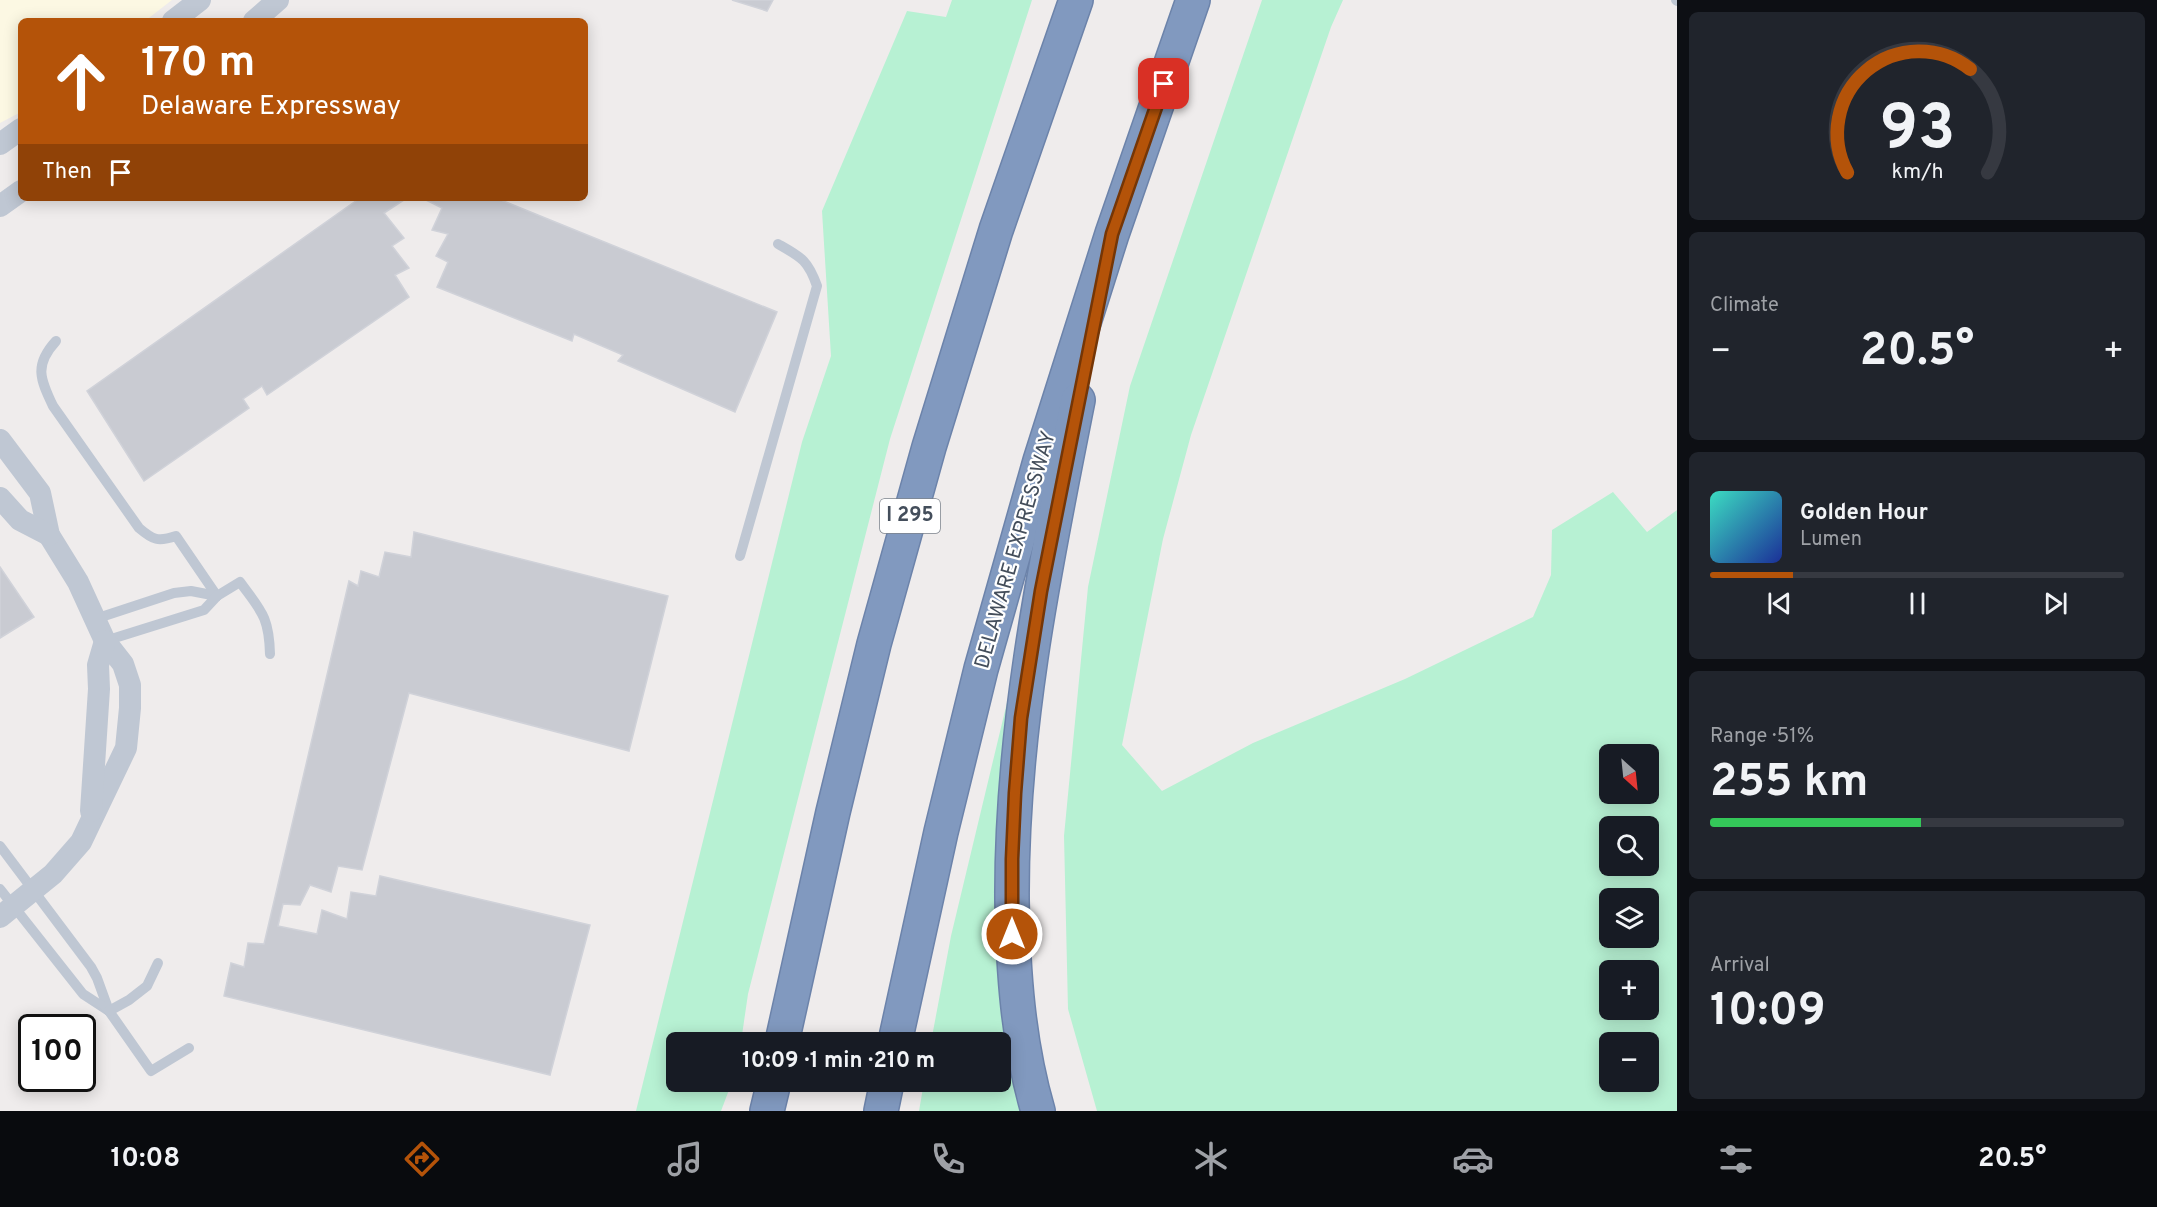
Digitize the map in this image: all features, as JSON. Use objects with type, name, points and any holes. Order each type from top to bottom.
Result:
[{"type":"highway","name":"I 295","points":[[784,1032],[833,812],[874,645],[929,447],[996,230],[1076,0]]},
{"type":"highway","name":"DELAWARE EXPRESSWAY","points":[[897,1032],[941,832],[981,669],[1040,461],[1112,234],[1193,0]]},
{"type":"highway","points":[[1038,1111],[1017,1000],[1012,934],[1012,859],[1018,761],[1029,660],[1042,580],[1112,234]]},
{"type":"highway","points":[[767,1111],[772,1092]]},
{"type":"highway","points":[[881,1111],[885,1092]]},
{"type":"street","points":[[177,18],[200,0]]},
{"type":"street","points":[[257,18],[278,0]]},
{"type":"street","points":[[0,144],[18,131]]},
{"type":"street","points":[[0,206],[18,193]]},
{"type":"street","points":[[0,440],[40,493],[49,535],[78,582],[105,641],[123,664],[130,686],[126,748],[81,842],[53,874],[33,891],[4,904]]},
{"type":"street","points":[[0,498],[20,520],[49,535]]},
{"type":"street","points":[[91,822],[99,689],[98,665],[105,641]]},
{"type":"lane","points":[[740,556],[817,285],[803,259],[778,244]]},
{"type":"lane","points":[[56,341],[45,354],[40,370],[43,384],[53,406],[139,528],[151,538],[164,540],[176,536],[217,596]]},
{"type":"lane","points":[[105,641],[204,610],[217,596],[240,582],[264,615],[269,630],[270,654]]},
{"type":"lane","points":[[95,619],[174,593],[191,591],[217,596]]},
{"type":"lane","points":[[0,846],[91,967],[109,1011],[151,1071],[189,1048]]},
{"type":"lane","points":[[4,904],[83,994],[109,1011]]},
{"type":"lane","points":[[109,1011],[129,1000],[147,986],[158,963]]},
{"type":"shaded area","points":[[0,0],[172,0],[149,18],[18,18],[18,114],[0,123]]},
{"type":"green space","points":[[952,0],[1032,0],[890,439],[748,994],[742,1032],[666,1032],[666,1092],[728,1092],[721,1111],[636,1111],[802,442],[831,356],[822,211],[907,11],[946,17]]},
{"type":"green space","points":[[1262,0],[1343,0],[1331,27],[1191,435],[1163,539],[1122,745],[1162,791],[1253,743],[1405,679],[1533,617],[1551,575],[1552,530],[1613,492],[1647,532],[1677,510],[1677,1111],[1097,1111],[1068,1009],[1064,836],[1088,587],[1130,386]]},
{"type":"green space","points":[[1010,690],[1008,1032],[933,1032],[951,936]]},
{"type":"green space","points":[[1011,1052],[1020,1111],[919,1111],[922,1092],[1011,1092]]},
{"type":"building","points":[[732,0],[773,0],[767,11]]},
{"type":"building","points":[[356,201],[402,201],[384,213],[404,238],[392,246],[409,268],[395,275],[409,297],[267,395],[262,386],[243,399],[249,408],[144,481],[87,391]]},
{"type":"building","points":[[428,201],[503,201],[777,312],[735,412],[618,361],[623,355],[574,334],[572,341],[437,287],[448,262],[436,256],[448,234],[432,230],[442,208]]},
{"type":"building","points":[[414,532],[668,596],[629,751],[409,693],[362,870],[338,866],[331,892],[310,885],[300,905],[283,904],[278,926],[317,934],[322,910],[347,919],[351,892],[376,896],[380,876],[590,925],[550,1075],[224,996],[231,963],[244,967],[248,943],[264,944],[349,581],[358,586],[361,571],[379,577],[385,552],[411,557]]},
{"type":"building","points":[[0,567],[34,617],[0,638]]},
{"type":"route","points":[[1012,934],[1012,859],[1021,718],[1048,547],[1112,234],[1164,84]]}]
